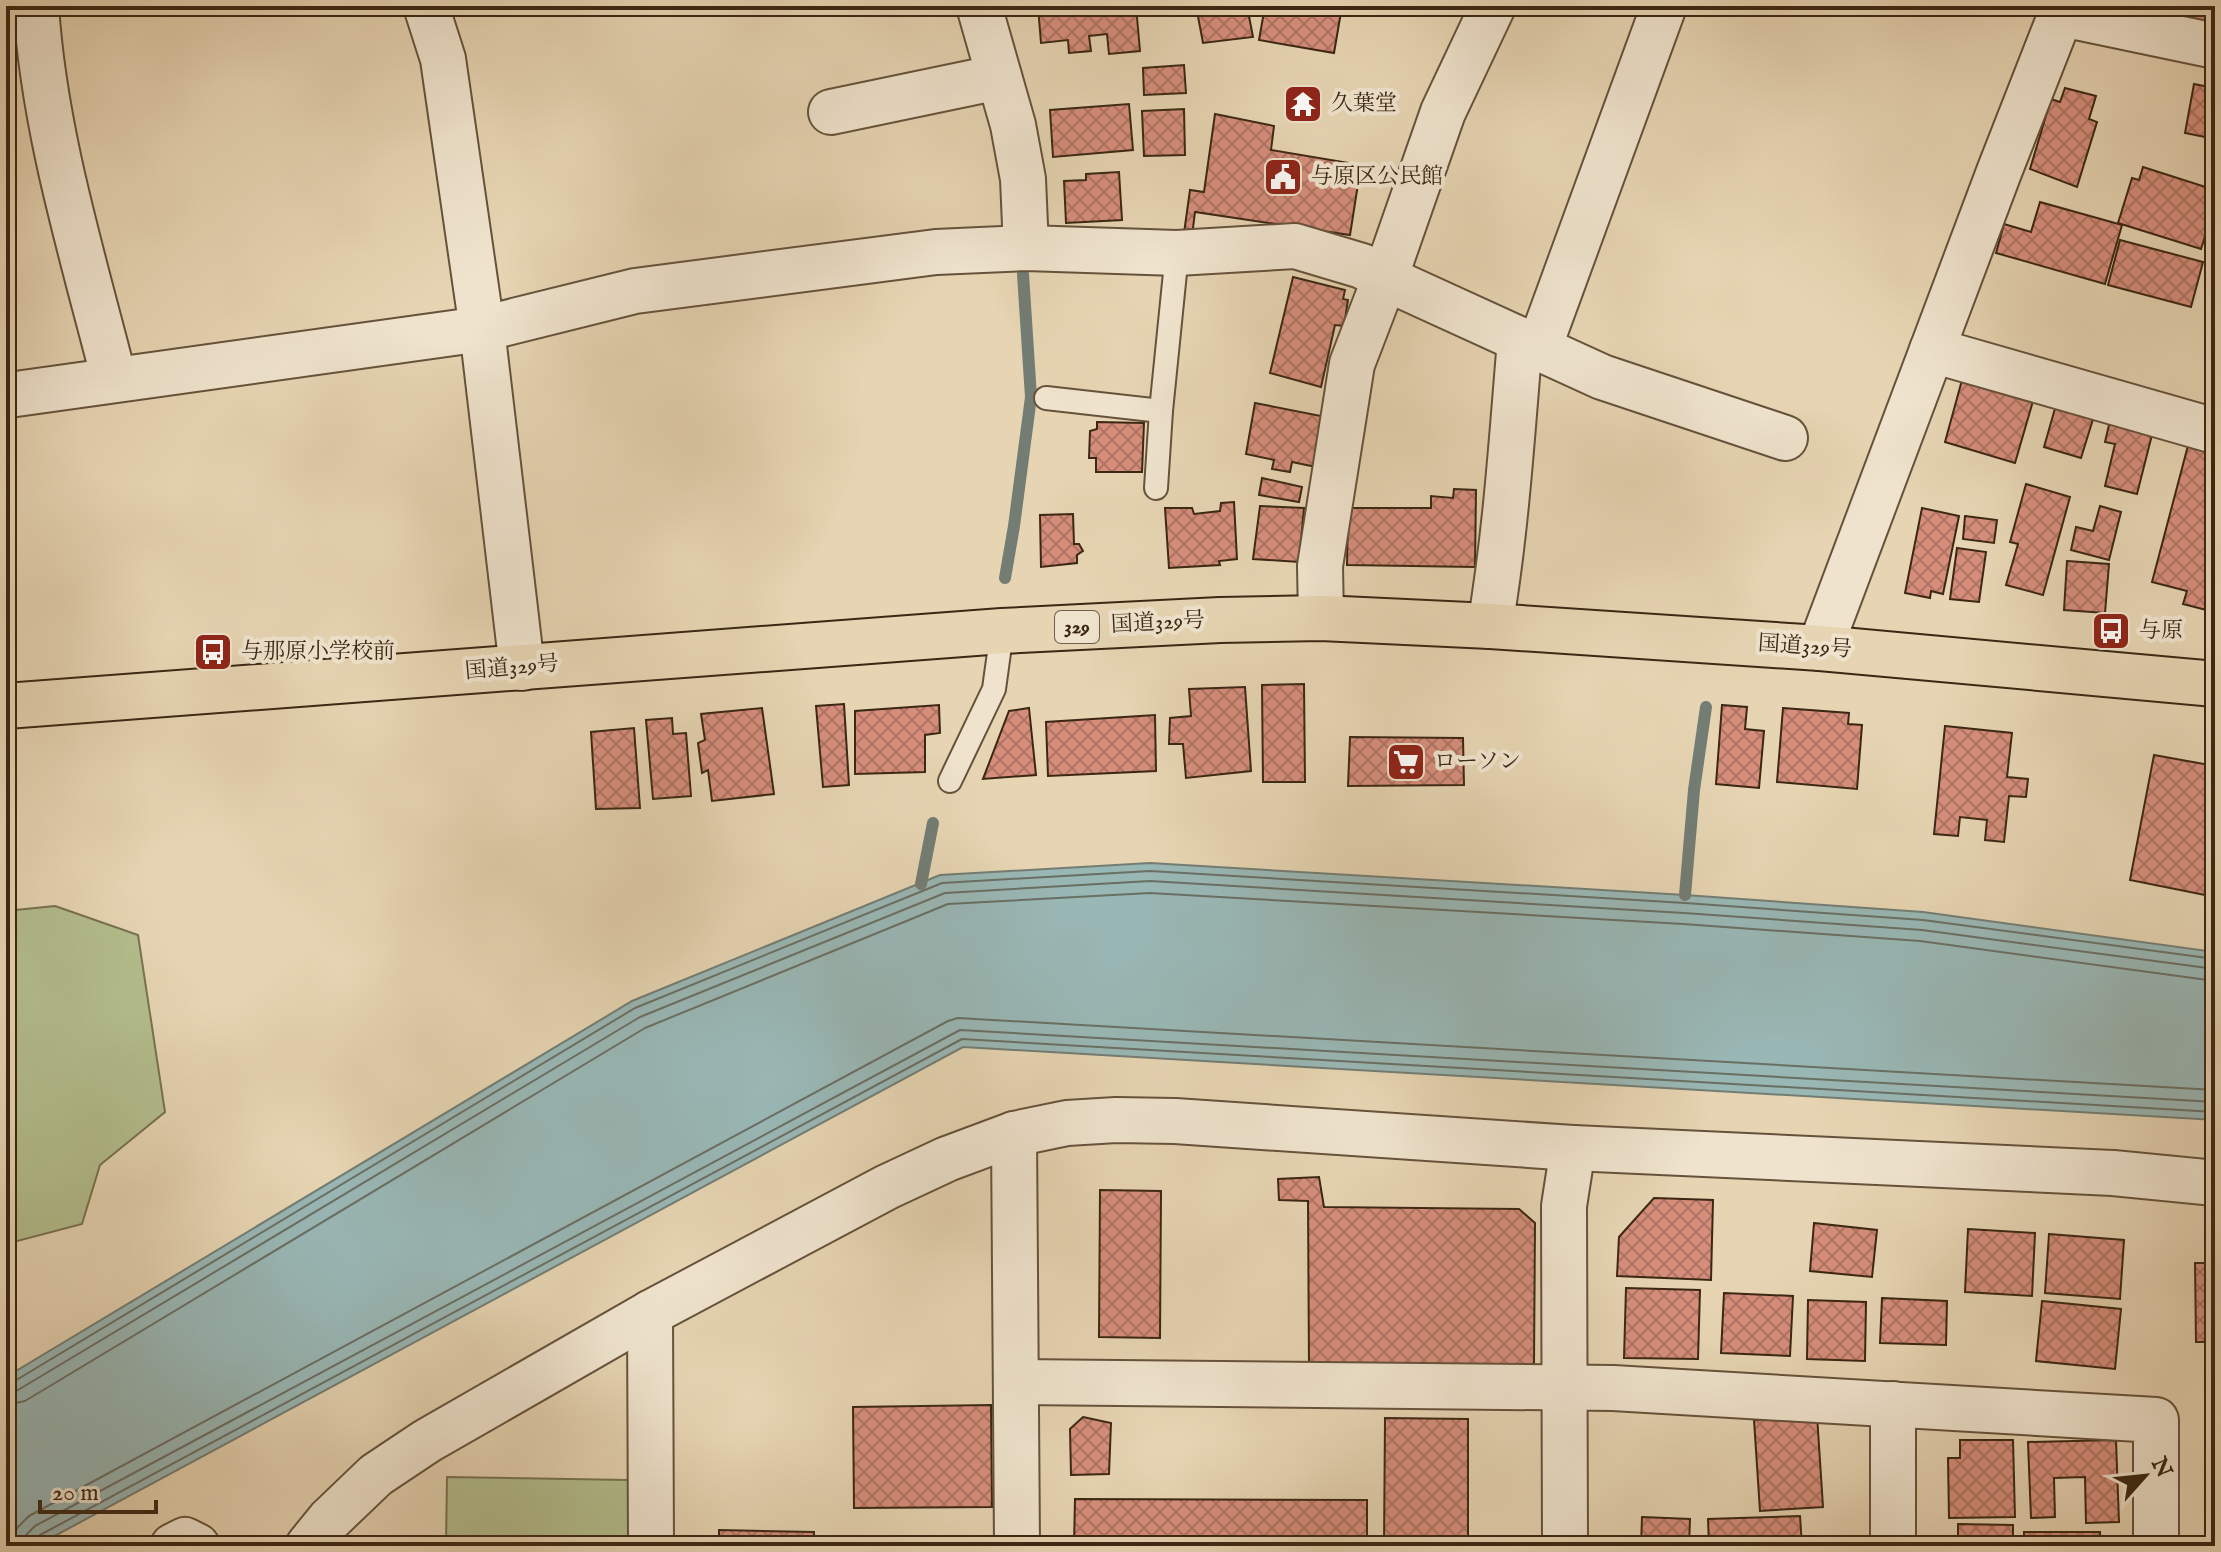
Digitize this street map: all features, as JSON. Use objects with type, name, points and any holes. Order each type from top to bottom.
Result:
[{"type":"highway","name":"国道329号","points":[[6,706],[1002,631],[1321,618],[1820,648],[2215,684]]},
{"type":"street","points":[[36,6],[37,34],[58,159],[114,379]]},
{"type":"street","points":[[426,6],[443,59],[482,329],[522,668]]},
{"type":"street","points":[[979,6],[1013,125],[1023,179],[1026,248]]},
{"type":"street","points":[[1321,618],[1320,566],[1352,364],[1443,112],[1493,6]]},
{"type":"street","points":[[1490,626],[1530,344],[1664,6]]},
{"type":"street","points":[[1820,648],[2063,10],[2215,46]]},
{"type":"street","points":[[831,112],[999,77]]},
{"type":"street","points":[[16,394],[482,329],[635,291],[936,252],[1026,248],[1177,253],[1295,246],[1362,266],[1602,377],[1785,438]]},
{"type":"street","points":[[1932,350],[2215,431]]},
{"type":"street","points":[[308,1546],[329,1520],[389,1466],[650,1313],[887,1187],[947,1159],[1014,1134],[1067,1123],[1175,1121],[1573,1148],[2113,1173],[2215,1183]]},
{"type":"street","points":[[1014,1134],[1017,1546]]},
{"type":"street","points":[[1565,1546],[1564,1206],[1573,1148]]},
{"type":"street","points":[[650,1313],[651,1546]]},
{"type":"street","points":[[1017,1382],[1563,1387],[2156,1420],[2156,1546]]},
{"type":"street","points":[[1893,1404],[1893,1546]]},
{"type":"street","points":[[173,1546],[185,1540],[197,1546]]},
{"type":"lane","points":[[1156,488],[1177,253]]},
{"type":"lane","points":[[1046,398],[1161,411]]},
{"type":"lane","points":[[950,781],[994,689],[1002,631]]},
{"type":"green space","points":[[55,906],[138,935],[165,1112],[100,1165],[82,1224],[6,1244],[6,911]]},
{"type":"green space","points":[[447,1477],[628,1480],[628,1546],[446,1546]]},
{"type":"water","points":[[1150,863],[1923,912],[2215,952],[2215,1120],[963,1047],[36,1546],[6,1546],[6,1377],[632,1001],[940,875]]},
{"type":"building","points":[[1038,6],[1136,6],[1140,51],[1109,54],[1107,34],[1089,36],[1091,51],[1069,53],[1068,40],[1041,43]]},
{"type":"building","points":[[1196,6],[1247,6],[1253,37],[1203,43]]},
{"type":"building","points":[[1265,6],[1356,6],[1355,15],[1341,12],[1334,53],[1259,40]]},
{"type":"building","points":[[2109,6],[2215,6],[2215,26]]},
{"type":"building","points":[[1184,65],[1186,93],[1144,95],[1143,68]]},
{"type":"building","points":[[2194,84],[2215,88],[2215,139],[2185,133]]},
{"type":"building","points":[[2065,88],[2096,96],[2089,119],[2097,122],[2077,187],[2030,169],[2051,99],[2060,102]]},
{"type":"building","points":[[1307,95],[1314,107],[1296,116],[1290,104]]},
{"type":"building","points":[[1129,104],[1133,150],[1053,157],[1050,110]]},
{"type":"building","points":[[1184,109],[1185,155],[1144,156],[1142,111]]},
{"type":"building","name":"与原区公民館","points":[[1215,114],[1274,126],[1271,150],[1361,165],[1350,235],[1195,212],[1192,236],[1184,233],[1190,190],[1204,192]]},
{"type":"building","points":[[2143,167],[2215,190],[2215,205],[2201,249],[2118,223],[2132,178],[2139,180]]},
{"type":"building","points":[[1119,172],[1122,220],[1066,223],[1064,181],[1086,180],[1086,174]]},
{"type":"building","points":[[2040,202],[2122,225],[2105,284],[1996,253],[2004,224],[2031,232]]},
{"type":"building","points":[[2120,240],[2203,262],[2191,307],[2108,285]]},
{"type":"building","points":[[1293,277],[1345,290],[1343,299],[1348,300],[1344,326],[1335,325],[1321,387],[1270,373]]},
{"type":"building","points":[[1962,380],[2033,401],[2015,463],[1945,442]]},
{"type":"building","points":[[1255,403],[1326,417],[1316,467],[1292,462],[1290,472],[1272,469],[1274,460],[1246,454]]},
{"type":"building","points":[[2056,405],[2094,416],[2081,458],[2044,447]]},
{"type":"building","points":[[2112,412],[2155,423],[2137,494],[2105,486],[2115,444],[2105,442]]},
{"type":"building","points":[[1097,422],[1144,423],[1142,472],[1096,472],[1096,458],[1089,458],[1090,431],[1097,429]]},
{"type":"building","points":[[2190,438],[2215,445],[2214,612],[2183,604],[2187,591],[2152,582]]},
{"type":"building","points":[[1262,478],[1302,487],[1299,502],[1259,495]]},
{"type":"building","points":[[2026,484],[2070,497],[2043,595],[2006,585],[2018,544],[2010,542]]},
{"type":"building","points":[[1454,489],[1476,490],[1475,567],[1347,565],[1348,508],[1431,508],[1431,496],[1453,498]]},
{"type":"building","points":[[1234,502],[1237,559],[1219,561],[1220,565],[1169,568],[1165,508],[1192,508],[1194,514],[1220,511],[1221,503]]},
{"type":"building","points":[[1260,506],[1304,508],[1299,562],[1253,559]]},
{"type":"building","points":[[2100,506],[2121,512],[2109,560],[2071,550],[2076,527],[2093,531]]},
{"type":"building","points":[[1922,508],[1959,516],[1943,594],[1931,591],[1930,598],[1905,593]]},
{"type":"building","points":[[1073,514],[1074,544],[1079,544],[1083,551],[1077,555],[1077,563],[1041,567],[1040,515]]},
{"type":"building","points":[[1965,516],[1997,520],[1994,543],[1963,539]]},
{"type":"building","points":[[1957,548],[1986,552],[1979,602],[1950,599]]},
{"type":"building","points":[[2067,561],[2109,564],[2105,613],[2064,610]]},
{"type":"building","points":[[1304,684],[1305,782],[1263,782],[1262,685]]},
{"type":"building","points":[[1245,687],[1251,771],[1186,778],[1183,744],[1169,744],[1170,718],[1191,716],[1189,689]]},
{"type":"building","points":[[844,704],[849,785],[823,787],[816,706]]},
{"type":"building","points":[[939,705],[940,733],[925,735],[925,772],[855,774],[855,711]]},
{"type":"building","points":[[1722,705],[1747,707],[1745,729],[1764,731],[1759,788],[1716,784]]},
{"type":"building","points":[[762,708],[774,794],[712,801],[708,770],[702,773],[698,743],[705,740],[701,714]]},
{"type":"building","points":[[1029,708],[1036,775],[983,779],[1009,711]]},
{"type":"building","points":[[1783,708],[1849,713],[1848,724],[1862,725],[1857,789],[1777,782]]},
{"type":"building","points":[[1155,715],[1156,771],[1048,776],[1046,722]]},
{"type":"building","points":[[672,718],[673,734],[686,733],[691,796],[653,799],[646,720]]},
{"type":"building","points":[[1945,726],[2012,733],[2007,777],[2028,779],[2026,797],[2009,796],[2004,842],[1985,840],[1987,820],[1960,817],[1958,836],[1934,834]]},
{"type":"building","points":[[634,728],[640,808],[596,809],[591,732]]},
{"type":"building","name":"ローソン","points":[[1350,737],[1463,738],[1464,785],[1348,786]]},
{"type":"building","points":[[2154,755],[2215,766],[2215,897],[2130,880]]},
{"type":"building","points":[[1319,1177],[1324,1207],[1519,1209],[1535,1223],[1534,1364],[1309,1368],[1308,1201],[1279,1200],[1278,1179]]},
{"type":"building","points":[[1100,1190],[1161,1191],[1160,1338],[1099,1337]]},
{"type":"building","points":[[1654,1198],[1713,1200],[1711,1280],[1617,1276],[1619,1237]]},
{"type":"building","points":[[1814,1223],[1877,1230],[1872,1277],[1810,1271]]},
{"type":"building","points":[[1968,1229],[2035,1233],[2032,1296],[1965,1292]]},
{"type":"building","points":[[2049,1234],[2124,1240],[2120,1299],[2045,1293]]},
{"type":"building","points":[[2195,1263],[2215,1263],[2215,1342],[2196,1342]]},
{"type":"building","points":[[1626,1288],[1700,1290],[1698,1359],[1624,1358]]},
{"type":"building","points":[[1724,1293],[1793,1296],[1790,1356],[1721,1353]]},
{"type":"building","points":[[1882,1298],[1947,1301],[1946,1345],[1880,1343]]},
{"type":"building","points":[[1808,1300],[1866,1302],[1865,1361],[1807,1359]]},
{"type":"building","points":[[2042,1301],[2121,1309],[2115,1369],[2036,1361]]},
{"type":"building","points":[[2208,1359],[2215,1359],[2215,1419],[2205,1419]]},
{"type":"building","points":[[991,1405],[992,1507],[854,1508],[853,1407]]},
{"type":"building","points":[[1817,1415],[1823,1507],[1760,1511],[1754,1420]]},
{"type":"building","points":[[1083,1417],[1111,1423],[1109,1474],[1071,1475],[1070,1429]]},
{"type":"building","points":[[1385,1418],[1468,1419],[1468,1546],[1384,1546]]},
{"type":"building","points":[[1960,1440],[2013,1440],[2015,1517],[1949,1518],[1948,1458],[1960,1458]]},
{"type":"building","points":[[2116,1440],[2119,1522],[2086,1523],[2085,1477],[2054,1478],[2055,1517],[2031,1518],[2028,1442]]},
{"type":"building","points":[[1075,1499],[1367,1500],[1367,1546],[1074,1546]]},
{"type":"building","points":[[1800,1516],[1802,1546],[1709,1546],[1708,1519]]},
{"type":"building","points":[[1642,1517],[1690,1519],[1689,1546],[1641,1546]]},
{"type":"building","points":[[1958,1524],[2013,1525],[2013,1546],[1958,1546]]},
{"type":"building","points":[[719,1530],[814,1532],[814,1546],[719,1546]]},
{"type":"building","points":[[2024,1532],[2100,1532],[2100,1546],[2024,1546]]},
{"type":"waterway","points":[[1005,578],[1031,397],[1023,274]]},
{"type":"waterway","points":[[1685,895],[1694,790],[1706,707]]},
{"type":"waterway","points":[[921,884],[933,823]]},
{"type":"place","name":"久葉堂","points":[[1303,104]]},
{"type":"place","name":"与原区公民館","points":[[1283,177]]},
{"type":"place","name":"与原","points":[[2111,631]]},
{"type":"place","name":"与那原小学校前","points":[[213,652]]},
{"type":"place","name":"ローソン","points":[[1406,762]]}]
